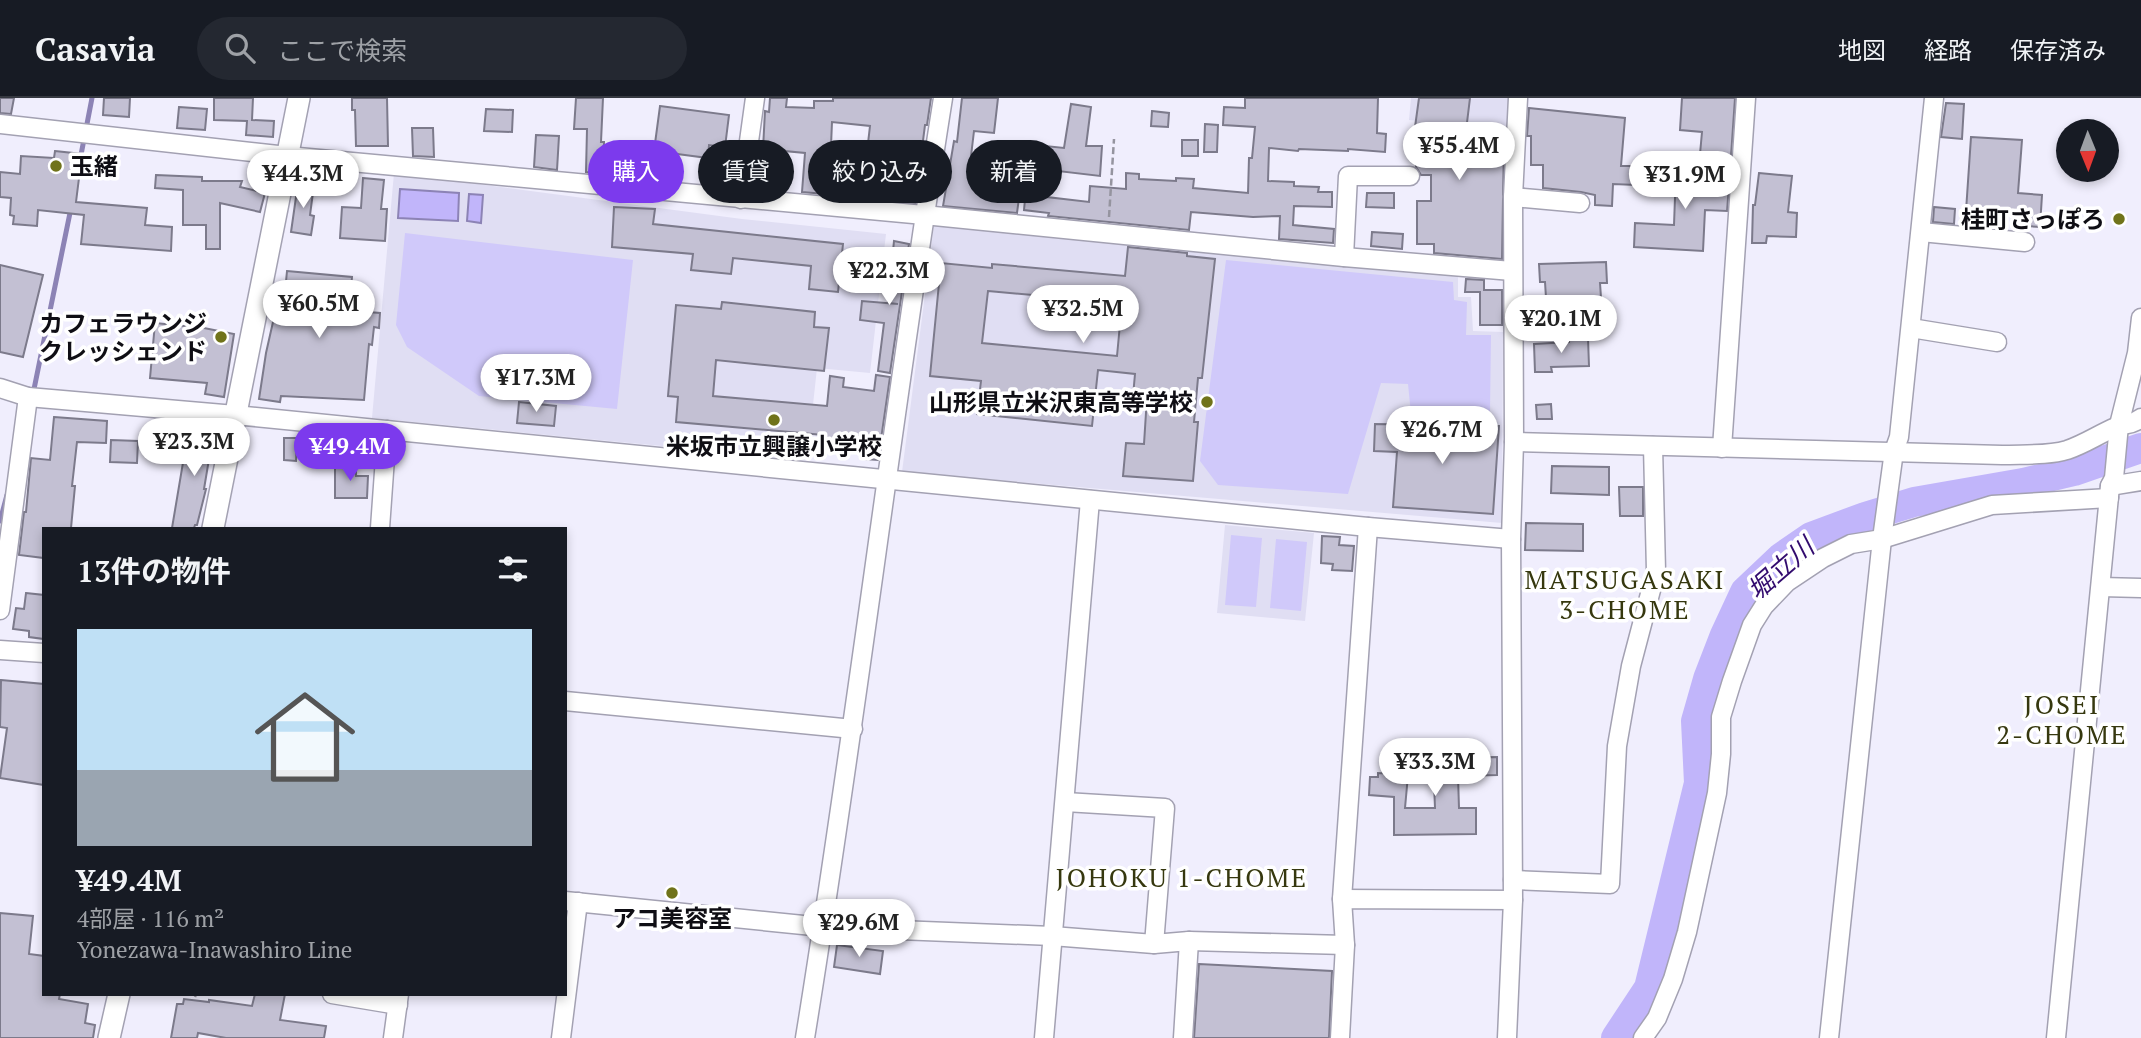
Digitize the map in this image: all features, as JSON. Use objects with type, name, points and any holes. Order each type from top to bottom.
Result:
[{"type":"main road","points":[[213,527],[299,98]]},
{"type":"main road","points":[[109,1038],[119,996]]},
{"type":"street","points":[[749,140],[755,98]]},
{"type":"street","points":[[805,1038],[853,729],[943,98]]},
{"type":"street","points":[[1507,1038],[1513,900],[1513,197],[1518,98]]},
{"type":"street","points":[[1722,448],[1746,98]]},
{"type":"street","points":[[1829,1038],[1883,533],[1894,451],[1899,437],[1934,98]]},
{"type":"street","points":[[0,124],[287,156],[698,195]]},
{"type":"street","points":[[1344,257],[1348,177],[1410,176]]},
{"type":"street","points":[[1513,197],[1580,203]]},
{"type":"street","points":[[787,203],[1513,271]]},
{"type":"street","points":[[1921,232],[2025,242]]},
{"type":"street","points":[[2056,1038],[2111,487],[2119,428],[2137,353],[2141,318]]},
{"type":"street","points":[[1911,328],[1997,342]]},
{"type":"street","points":[[0,388],[28,397],[1511,539]]},
{"type":"street","points":[[0,610],[28,397]]},
{"type":"street","points":[[1514,442],[2002,455],[2064,451],[2133,424],[2141,418]]},
{"type":"street","points":[[380,527],[387,430]]},
{"type":"street","points":[[1513,880],[1610,884],[1617,746],[1631,666],[1656,571],[1653,446]]},
{"type":"street","points":[[1643,1038],[1657,1018],[1687,932],[1717,793],[1721,717],[1752,625],[1764,606],[1787,582],[1823,558],[1883,533],[1992,505],[2141,481]]},
{"type":"street","points":[[1044,1038],[1090,500]]},
{"type":"street","points":[[1340,1038],[1345,945],[1342,899],[1368,527]]},
{"type":"street","points":[[2101,587],[2141,588]]},
{"type":"street","points":[[0,650],[42,653]]},
{"type":"street","points":[[567,701],[853,729]]},
{"type":"street","points":[[1065,802],[1165,808],[1154,944]]},
{"type":"street","points":[[1342,899],[1513,900]]},
{"type":"street","points":[[567,964],[572,902],[823,927],[1052,936],[1154,944],[1189,941],[1345,945]]},
{"type":"street","points":[[1182,1038],[1189,941]]},
{"type":"street","points":[[359,996],[399,999],[393,1038]]},
{"type":"street","points":[[561,1038],[564,996]]},
{"type":"path","points":[[1108,234],[1114,139]]},
{"type":"shaded area","points":[[1411,98],[1509,98],[1508,130],[1409,120]]},
{"type":"shaded area","points":[[394,173],[588,199],[588,203],[621,203],[886,234],[870,373],[817,368],[807,460],[372,418]]},
{"type":"shaded area","points":[[400,189],[459,193],[458,221],[398,218]]},
{"type":"shaded area","points":[[469,194],[483,195],[481,223],[467,221]]},
{"type":"shaded area","name":"山形県立米沢東高等学校","points":[[934,225],[1458,275],[1458,297],[1471,297],[1473,331],[1503,332],[1502,523],[902,472]]},
{"type":"shaded area","points":[[405,233],[633,260],[617,409],[479,396],[407,347],[396,325]]},
{"type":"shaded area","points":[[1226,260],[1453,282],[1454,300],[1467,302],[1466,335],[1491,335],[1490,413],[1411,414],[1408,384],[1381,383],[1348,494],[1218,485],[1200,461]]},
{"type":"shaded area","points":[[1225,525],[1314,533],[1305,621],[1217,613]]},
{"type":"shaded area","points":[[1231,535],[1262,538],[1256,607],[1225,605]]},
{"type":"shaded area","points":[[1276,539],[1307,542],[1301,611],[1270,608]]},
{"type":"building","points":[[0,98],[14,98],[11,114],[0,113]]},
{"type":"building","points":[[104,98],[130,98],[129,117],[103,115]]},
{"type":"building","points":[[214,98],[253,98],[252,120],[274,121],[273,137],[246,135],[247,121],[214,120]]},
{"type":"building","points":[[352,98],[387,98],[388,146],[356,146]]},
{"type":"building","points":[[576,98],[603,98],[601,140],[588,140],[588,172],[587,129],[574,129]]},
{"type":"building","points":[[770,98],[787,98],[786,107],[814,108],[814,101],[833,101],[833,98],[931,98],[923,140],[868,140],[870,126],[832,122],[831,140],[808,140],[808,193],[802,192],[805,153],[794,152],[794,140],[763,140],[765,111],[769,112]]},
{"type":"building","points":[[962,98],[998,98],[994,133],[974,131],[973,140],[966,140],[966,203],[1018,203],[1017,213],[943,206],[944,203],[952,203],[952,153],[954,141],[957,142]]},
{"type":"building","points":[[1245,98],[1378,98],[1377,133],[1386,134],[1385,152],[1269,148],[1268,181],[1294,182],[1294,186],[1319,187],[1318,192],[1332,192],[1332,207],[1294,206],[1293,225],[1334,229],[1333,243],[1279,239],[1280,216],[1253,217],[1191,212],[1189,230],[1048,216],[1049,213],[1024,210],[1025,203],[1062,203],[1062,199],[1089,202],[1090,186],[1126,189],[1126,173],[1139,174],[1139,179],[1194,179],[1193,188],[1248,193],[1249,158],[1252,158],[1255,127],[1223,125],[1224,107],[1245,108]]},
{"type":"building","points":[[1419,98],[1470,98],[1465,139],[1504,140],[1502,259],[1434,253],[1434,244],[1417,244],[1417,201],[1431,201],[1431,175],[1421,175],[1416,167],[1415,127]]},
{"type":"building","points":[[1682,98],[1735,98],[1731,156],[1700,154],[1702,132],[1680,130]]},
{"type":"building","points":[[1946,103],[1964,104],[1962,139],[1941,137]]},
{"type":"building","points":[[1071,104],[1091,107],[1086,146],[1102,146],[1100,176],[1062,171],[1062,148]]},
{"type":"building","points":[[660,106],[729,115],[726,140],[698,140],[698,157],[684,155],[684,140],[655,140]]},
{"type":"building","points":[[179,107],[207,109],[205,130],[177,128]]},
{"type":"building","points":[[1529,108],[1625,118],[1621,166],[1636,166],[1636,185],[1613,184],[1612,206],[1595,205],[1595,195],[1543,188],[1543,165],[1531,165],[1531,136],[1527,136]]},
{"type":"building","points":[[486,109],[513,110],[512,132],[484,131]]},
{"type":"building","points":[[1152,111],[1169,113],[1168,127],[1151,126]]},
{"type":"building","points":[[1205,124],[1218,125],[1217,152],[1204,152]]},
{"type":"building","points":[[412,128],[433,128],[434,157],[413,156]]},
{"type":"building","points":[[536,135],[559,136],[557,170],[534,167]]},
{"type":"building","points":[[1971,137],[2022,140],[2018,193],[2042,195],[2040,227],[2012,225],[2013,214],[1966,211]]},
{"type":"building","points":[[1182,140],[1198,140],[1198,156],[1182,156]]},
{"type":"building","points":[[55,151],[82,154],[76,202],[147,208],[145,225],[172,227],[171,251],[81,244],[84,215],[38,210],[37,226],[13,224],[14,216],[10,215],[11,198],[0,197],[0,172],[20,174],[21,156],[54,158]]},
{"type":"building","points":[[1672,157],[1699,158],[1697,184],[1729,185],[1727,211],[1705,210],[1703,251],[1634,247],[1635,223],[1674,225],[1676,170],[1672,170]]},
{"type":"building","points":[[1759,173],[1792,176],[1788,212],[1797,213],[1796,237],[1767,236],[1766,243],[1752,243],[1753,205]]},
{"type":"building","points":[[156,175],[202,177],[202,181],[242,181],[240,187],[265,193],[260,212],[220,203],[220,249],[206,249],[206,225],[183,225],[183,190],[155,188]]},
{"type":"building","points":[[363,178],[384,180],[381,209],[387,209],[385,241],[340,238],[342,207],[361,208]]},
{"type":"building","points":[[298,183],[314,185],[310,215],[314,216],[311,235],[291,232]]},
{"type":"building","points":[[1367,193],[1394,193],[1394,208],[1366,207]]},
{"type":"building","points":[[614,207],[655,209],[653,224],[843,244],[838,292],[809,289],[811,266],[733,258],[731,274],[691,270],[693,254],[612,247]]},
{"type":"building","points":[[1934,207],[1955,209],[1954,224],[1933,222]]},
{"type":"building","points":[[1372,232],[1403,234],[1402,249],[1371,246]]},
{"type":"building","points":[[894,241],[909,244],[890,373],[878,371],[884,323],[860,320],[862,301],[898,304],[888,303]]},
{"type":"building","points":[[1128,247],[1187,253],[1187,256],[1215,259],[1202,378],[1198,378],[1194,422],[1198,422],[1193,481],[1123,476],[1126,443],[1144,444],[1147,397],[1133,396],[1135,374],[1098,370],[1092,426],[977,414],[981,381],[930,376],[941,263],[992,268],[992,264],[1125,276]],"holes":[[[988,291],[1122,303],[1117,356],[982,343]]]},
{"type":"building","points":[[1606,262],[1607,283],[1600,283],[1602,312],[1547,314],[1545,282],[1540,282],[1539,264]]},
{"type":"building","points":[[0,265],[43,275],[23,357],[0,352]]},
{"type":"building","points":[[287,271],[352,277],[351,289],[368,289],[368,312],[380,313],[379,328],[374,327],[372,345],[369,344],[364,400],[281,396],[280,402],[259,399],[266,353],[280,291],[285,292]]},
{"type":"building","points":[[1466,279],[1484,280],[1484,290],[1502,290],[1502,325],[1480,325],[1480,292],[1465,292]]},
{"type":"building","points":[[722,302],[815,312],[814,327],[829,328],[824,371],[716,360],[713,396],[827,406],[830,376],[844,378],[843,387],[874,391],[876,375],[890,377],[878,460],[865,459],[865,454],[822,449],[823,435],[676,422],[678,397],[668,396],[676,305],[721,309]]},
{"type":"building","points":[[155,323],[234,334],[224,397],[205,394],[207,383],[150,378]]},
{"type":"building","points":[[1588,338],[1589,366],[1551,367],[1552,372],[1535,372],[1534,344]]},
{"type":"building","points":[[519,402],[556,406],[554,426],[517,423]]},
{"type":"building","points":[[1551,404],[1552,419],[1537,419],[1536,405]]},
{"type":"building","points":[[54,417],[107,421],[106,443],[77,442],[71,527],[42,527],[42,558],[19,555],[31,458],[50,460]]},
{"type":"building","points":[[1375,424],[1499,426],[1493,514],[1393,507],[1397,452],[1374,451]]},
{"type":"building","points":[[189,427],[216,431],[197,525],[172,527]]},
{"type":"building","points":[[284,438],[297,438],[296,461],[284,460]]},
{"type":"building","points":[[111,440],[138,441],[137,463],[110,462]]},
{"type":"building","points":[[335,464],[356,464],[356,476],[368,476],[367,498],[335,498]]},
{"type":"building","points":[[1552,466],[1609,467],[1609,495],[1551,493]]},
{"type":"building","points":[[1619,487],[1643,487],[1643,516],[1620,516]]},
{"type":"building","points":[[1526,523],[1583,524],[1583,551],[1525,550]]},
{"type":"building","points":[[1322,536],[1340,537],[1339,545],[1354,546],[1352,571],[1332,570],[1333,564],[1321,563]]},
{"type":"building","points":[[26,593],[42,595],[42,639],[29,637],[29,631],[13,629],[16,608],[24,609]]},
{"type":"building","points":[[1,680],[42,684],[42,785],[0,778],[7,728],[0,727]]},
{"type":"building","points":[[1497,757],[1497,775],[1458,776],[1459,808],[1476,808],[1476,834],[1394,835],[1394,797],[1369,795],[1370,777],[1378,777],[1378,773],[1408,775],[1405,808],[1435,808],[1433,758]]},
{"type":"building","points":[[0,913],[33,916],[29,954],[42,956],[42,996],[60,996],[59,999],[88,1004],[85,1023],[95,1025],[93,1038],[0,1038]]},
{"type":"building","points":[[837,945],[883,951],[880,974],[834,967]]},
{"type":"building","points":[[1199,964],[1332,971],[1329,1038],[1194,1038]]},
{"type":"building","points":[[254,996],[285,996],[280,1020],[326,1026],[324,1038],[226,1038],[198,1033],[197,1038],[171,1038],[177,1004],[183,1004],[184,999],[252,1006]]},
{"type":"waterway","points":[[80,160],[92,98]]},
{"type":"waterway","points":[[33,394],[71,208]]},
{"type":"waterway","name":"堀立川","points":[[1616,1038],[1649,988],[1699,783],[1696,721],[1708,679],[1745,592],[1782,557],[1811,537],[1865,517],[1914,502],[2074,471],[2141,448]]},
{"type":"waterway","points":[[0,521],[7,495]]},
{"type":"place","name":"玉緒","points":[[56,166]]},
{"type":"place","name":"桂町さっぽろ","points":[[2119,219]]},
{"type":"place","name":"カフェラウンジ クレッシェンド","points":[[221,337]]},
{"type":"place","name":"山形県立米沢東高等学校","points":[[1207,402]]},
{"type":"place","name":"米坂市立興譲小学校","points":[[774,420]]},
{"type":"place","name":"アコ美容室","points":[[672,893]]},
{"type":"district","name":"MATSUGASAKI 3-CHOME","points":[[1625,594]]},
{"type":"district","name":"JOSEI 2-CHOME","points":[[2062,719]]},
{"type":"district","name":"JOHOKU 1-CHOME","points":[[1182,877]]}]
